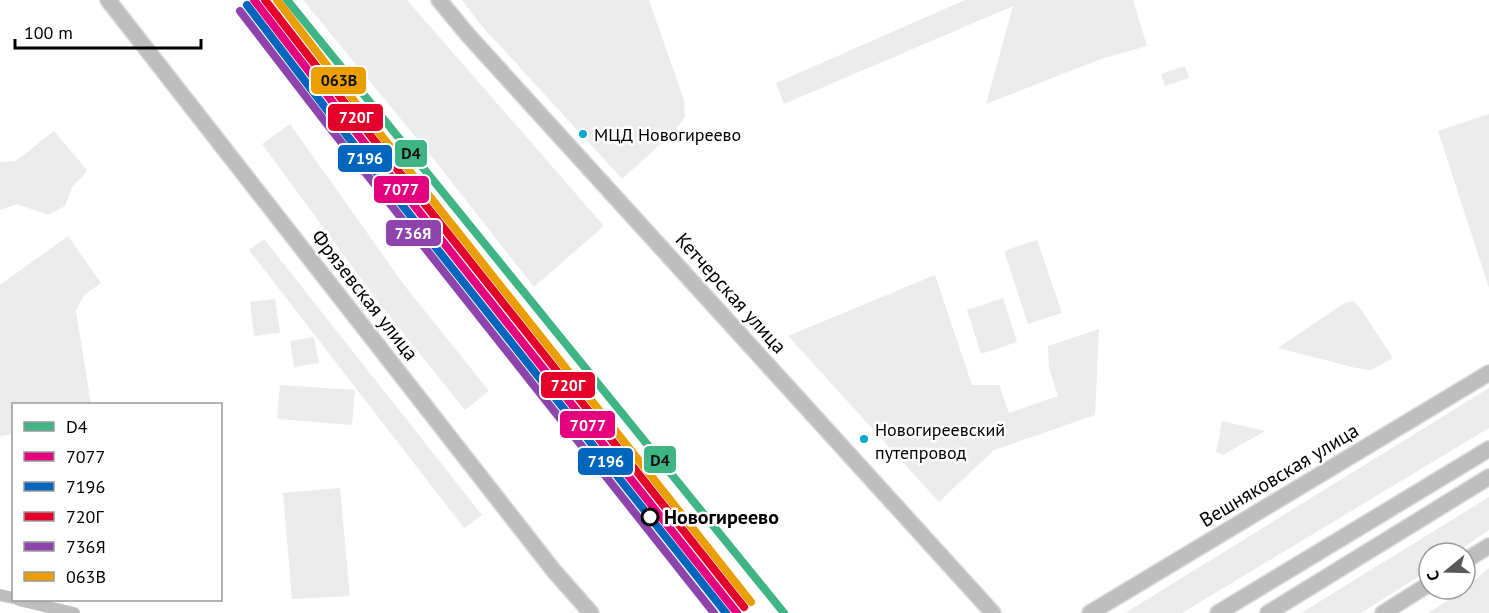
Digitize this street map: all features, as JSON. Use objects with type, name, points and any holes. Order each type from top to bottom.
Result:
[{"type":"main road","name":"Фрязевская улица","points":[[108,0],[547,561],[591,613]]},
{"type":"main road","name":"Кетчерская улица","points":[[439,0],[468,35],[993,613]]},
{"type":"main road","name":"Вешняковская улица","points":[[1090,613],[1489,373]]},
{"type":"main road","points":[[1218,613],[1489,448]]},
{"type":"main road","points":[[1268,613],[1489,477]]},
{"type":"main road","points":[[1383,613],[1417,592]]},
{"type":"street","points":[[23,601],[75,613]]},
{"type":"shaded area","points":[[303,0],[407,0],[604,226],[534,287],[432,157]]},
{"type":"shaded area","points":[[462,0],[649,0],[684,100],[685,117],[674,132],[622,179],[480,24]]},
{"type":"shaded area","points":[[965,0],[1133,0],[1147,46],[1101,59],[986,104],[1013,6],[784,104],[776,83]]},
{"type":"shaded area","points":[[1185,66],[1189,78],[1165,86],[1161,74]]},
{"type":"shaded area","points":[[1489,114],[1489,288],[1438,131]]},
{"type":"shaded area","points":[[290,124],[404,285],[489,391],[465,410],[379,303],[262,144]]},
{"type":"shaded area","points":[[54,131],[87,170],[72,187],[65,206],[48,215],[17,204],[0,210],[0,162],[16,161]]},
{"type":"shaded area","points":[[68,236],[101,283],[84,295],[76,311],[91,403],[12,403],[12,434],[0,436],[0,285]]},
{"type":"shaded area","points":[[264,239],[482,515],[464,528],[249,250]]},
{"type":"shaded area","points":[[1037,240],[1062,313],[1028,324],[1004,251]]},
{"type":"shaded area","points":[[935,275],[972,385],[999,385],[1009,413],[1058,396],[1049,368],[1048,346],[1099,329],[1095,415],[994,450],[939,502],[788,336]]},
{"type":"shaded area","points":[[1003,298],[1017,342],[981,354],[967,310]]},
{"type":"shaded area","points":[[275,299],[280,333],[254,336],[250,302]]},
{"type":"shaded area","points":[[1354,301],[1393,358],[1371,370],[1278,348],[1346,302]]},
{"type":"shaded area","points":[[314,337],[319,363],[294,367],[290,341]]},
{"type":"shaded area","points":[[280,385],[355,390],[352,425],[277,419]]},
{"type":"shaded area","points":[[1489,388],[1489,428],[1182,613],[1125,613]]},
{"type":"shaded area","points":[[1222,421],[1265,431],[1223,455],[1216,452]]},
{"type":"shaded area","points":[[340,488],[350,596],[292,599],[283,493]]},
{"type":"shaded area","points":[[1489,497],[1489,530],[1473,541],[1418,541]]},
{"type":"shaded area","points":[[1417,541],[1417,578],[1361,613],[1301,613]]},
{"type":"shaded area","points":[[1489,568],[1489,613],[1428,613],[1447,601],[1477,601],[1477,578]]},
{"type":"transit line","name":"7077","points":[[254,0],[737,613]]},
{"type":"transit line","name":"720Г","points":[[265,0],[744,607]]},
{"type":"transit line","name":"063В","points":[[277,0],[358,106],[751,602]]},
{"type":"transit line","name":"D4","points":[[287,0],[784,613]]},
{"type":"transit line","name":"7196","points":[[247,5],[337,123],[726,613]]},
{"type":"transit line","name":"736Я","points":[[240,11],[714,613]]},
{"type":"place","name":"МЦД Новогиреево","points":[[583,134]]},
{"type":"place","name":"Новогиреевский путепровод","points":[[864,439]]},
{"type":"place","name":"Новогиреево","points":[[650,517]]}]
